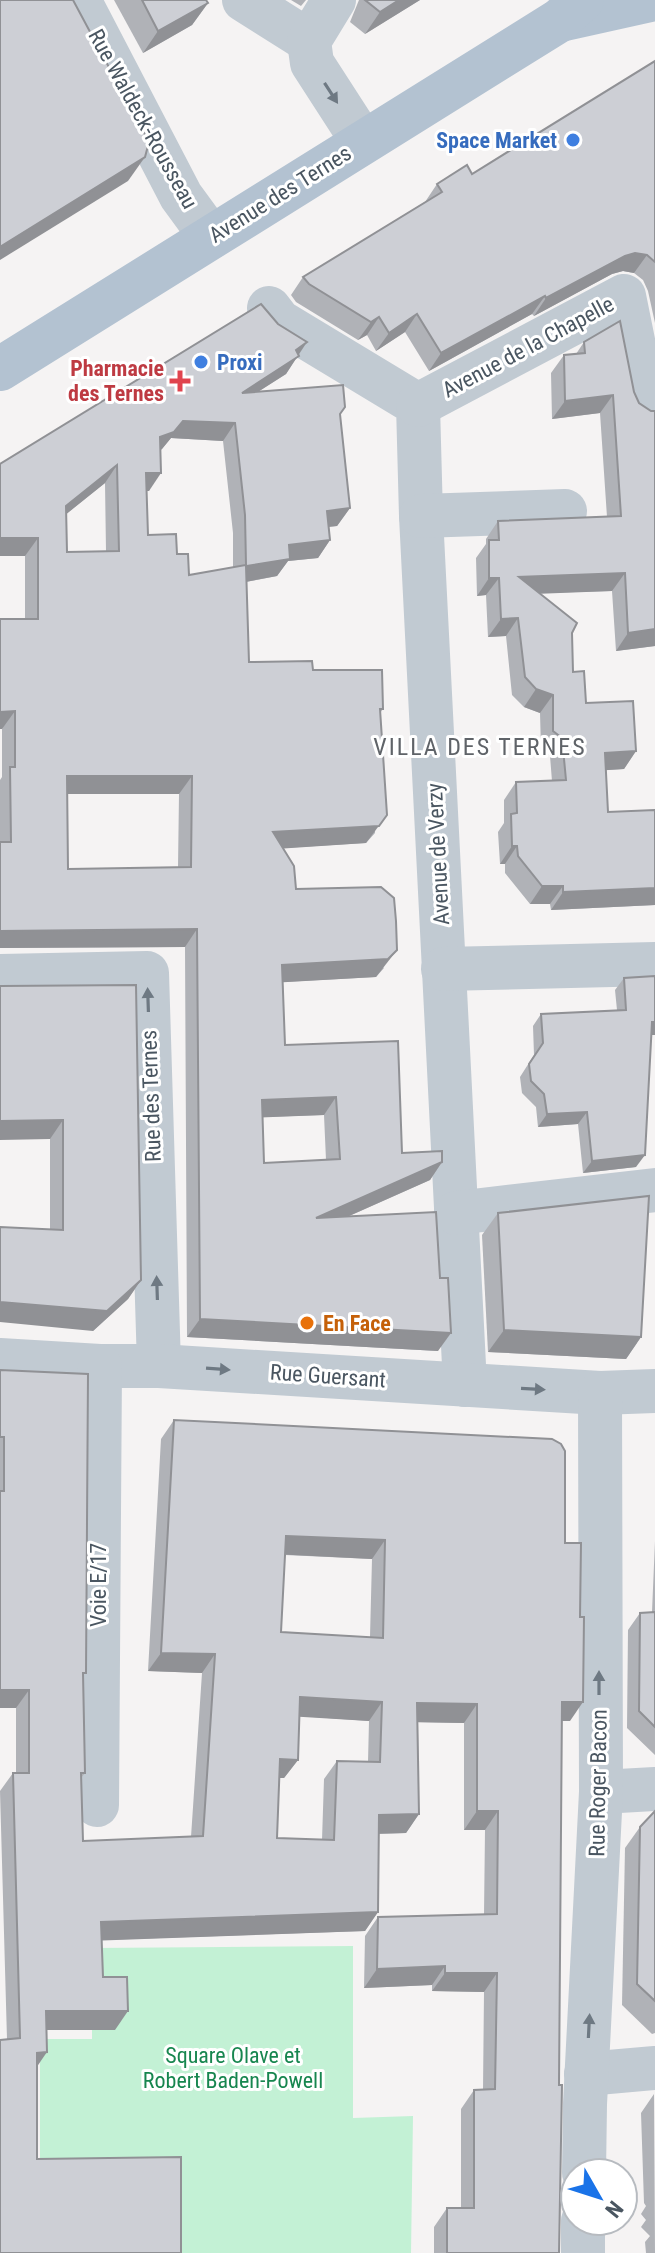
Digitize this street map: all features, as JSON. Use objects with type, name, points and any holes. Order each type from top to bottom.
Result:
[{"type":"main road","name":"Avenue des Ternes","points":[[0,369],[571,10],[650,0]]},
{"type":"street","name":"Rue Waldeck-Rousseau","points":[[79,0],[181,196],[211,237]]},
{"type":"street","points":[[244,0],[309,41]]},
{"type":"street","points":[[334,0],[309,41],[312,63],[363,142]]},
{"type":"street","name":"Avenue de la Chapelle","points":[[418,405],[624,296],[646,405]]},
{"type":"street","points":[[269,308],[279,321],[418,405]]},
{"type":"street","name":"Avenue de Verzy","points":[[418,405],[465,1385]]},
{"type":"street","points":[[421,516],[565,511]]},
{"type":"street","points":[[443,969],[655,964]]},
{"type":"street","name":"Rue des Ternes","points":[[0,976],[147,973],[159,1366]]},
{"type":"street","points":[[456,1213],[655,1190]]},
{"type":"street","name":"Rue Guersant","points":[[0,1360],[159,1366],[600,1393],[655,1391]]},
{"type":"street","name":"Voie E/17","points":[[97,1805],[100,1366]]},
{"type":"street","name":"Rue Roger Bacon","points":[[584,2157],[601,1792],[600,1393]]},
{"type":"street","points":[[601,1792],[655,1789]]},
{"type":"street","points":[[585,2089],[655,2068]]},
{"type":"green space","name":"Square Olave et Robert Baden-Powell","points":[[353,1946],[353,2118],[413,2116],[411,2253],[173,2253],[40,2173],[40,2039],[92,2039],[92,1948]]},
{"type":"building","points":[[0,0],[73,0],[149,142],[145,157],[0,247]]},
{"type":"building","points":[[142,0],[206,0],[208,3],[158,31]]},
{"type":"building","points":[[365,0],[399,0],[380,12]]},
{"type":"building","points":[[655,61],[655,262],[647,255],[635,253],[625,256],[441,353],[417,314],[389,333],[379,317],[371,322],[309,284],[303,277],[442,192],[437,184],[467,165],[472,174]]},
{"type":"building","points":[[261,304],[278,324],[307,342],[296,350],[299,356],[242,393],[343,385],[345,407],[340,414],[350,508],[327,511],[330,540],[289,545],[290,559],[246,566],[249,662],[312,661],[313,670],[382,670],[383,709],[380,709],[387,815],[379,826],[273,832],[294,866],[296,889],[381,887],[394,898],[397,950],[388,959],[282,965],[285,1045],[398,1041],[402,1153],[442,1151],[442,1162],[316,1218],[436,1212],[440,1278],[448,1278],[451,1333],[200,1319],[197,929],[0,931],[0,842],[11,842],[10,767],[15,767],[15,711],[0,712],[0,619],[38,619],[38,538],[0,538],[0,464]],"holes":[[[183,421],[235,423],[245,515],[246,565],[189,575],[188,554],[177,554],[176,534],[148,535],[146,473],[161,473],[160,437],[174,432]],[[117,465],[119,551],[67,552],[66,506]],[[67,776],[192,776],[191,867],[68,869]],[[336,1097],[340,1159],[264,1163],[262,1100]]]},
{"type":"building","points":[[620,321],[634,392],[639,403],[655,411],[655,629],[628,633],[625,573],[519,577],[577,623],[572,633],[573,672],[584,671],[586,703],[633,701],[636,751],[605,753],[608,812],[655,810],[655,888],[563,892],[563,886],[542,886],[518,856],[517,846],[512,846],[511,814],[517,813],[516,782],[566,780],[562,738],[553,731],[553,695],[536,689],[525,677],[518,618],[501,619],[499,578],[489,578],[489,540],[499,540],[498,521],[621,516],[613,395],[565,401],[564,355],[585,353],[584,342]]},
{"type":"building","points":[[655,976],[655,1022],[652,1022],[645,1155],[592,1161],[587,1112],[547,1114],[544,1094],[531,1081],[529,1064],[543,1043],[541,1014],[626,1010],[624,978]]},
{"type":"building","points":[[136,985],[141,1280],[107,1311],[0,1302],[0,1227],[63,1230],[63,1120],[0,1121],[0,986]]},
{"type":"building","points":[[649,1196],[641,1337],[504,1330],[498,1213]]},
{"type":"building","points":[[0,1370],[88,1374],[86,1673],[83,1673],[85,1773],[81,1773],[83,1841],[203,1836],[215,1654],[161,1653],[174,1420],[552,1439],[561,1444],[565,1451],[565,1543],[581,1543],[580,1617],[584,1617],[583,1702],[562,1702],[559,2253],[447,2253],[447,2208],[474,2208],[474,2090],[495,2089],[497,1973],[445,1973],[445,1966],[377,1969],[378,1917],[497,1914],[498,1811],[477,1811],[477,1704],[417,1703],[419,1814],[379,1815],[378,1912],[101,1922],[103,1977],[127,1977],[128,2011],[46,2011],[47,2052],[37,2053],[37,2159],[181,2157],[181,2253],[0,2253],[0,2040],[20,2038],[13,1773],[29,1773],[29,1690],[0,1690],[0,1491],[4,1491],[4,1437],[0,1437]],"holes":[[[286,1536],[385,1540],[383,1638],[281,1632]],[[300,1697],[382,1702],[380,1762],[337,1761],[334,1840],[277,1838],[280,1759],[298,1760]]]},
{"type":"building","points":[[655,1612],[655,1727],[639,1711],[640,1613]]},
{"type":"building","points":[[655,1811],[655,2001],[637,1984],[640,1827]]},
{"type":"place","name":"Space Market","points":[[573,140]]},
{"type":"place","name":"Proxi","points":[[201,362]]},
{"type":"place","name":"Pharmacie des Ternes","points":[[180,381]]},
{"type":"place","name":"En Face","points":[[307,1323]]},
{"type":"district","name":"VILLA DES TERNES","points":[[480,747]]}]
